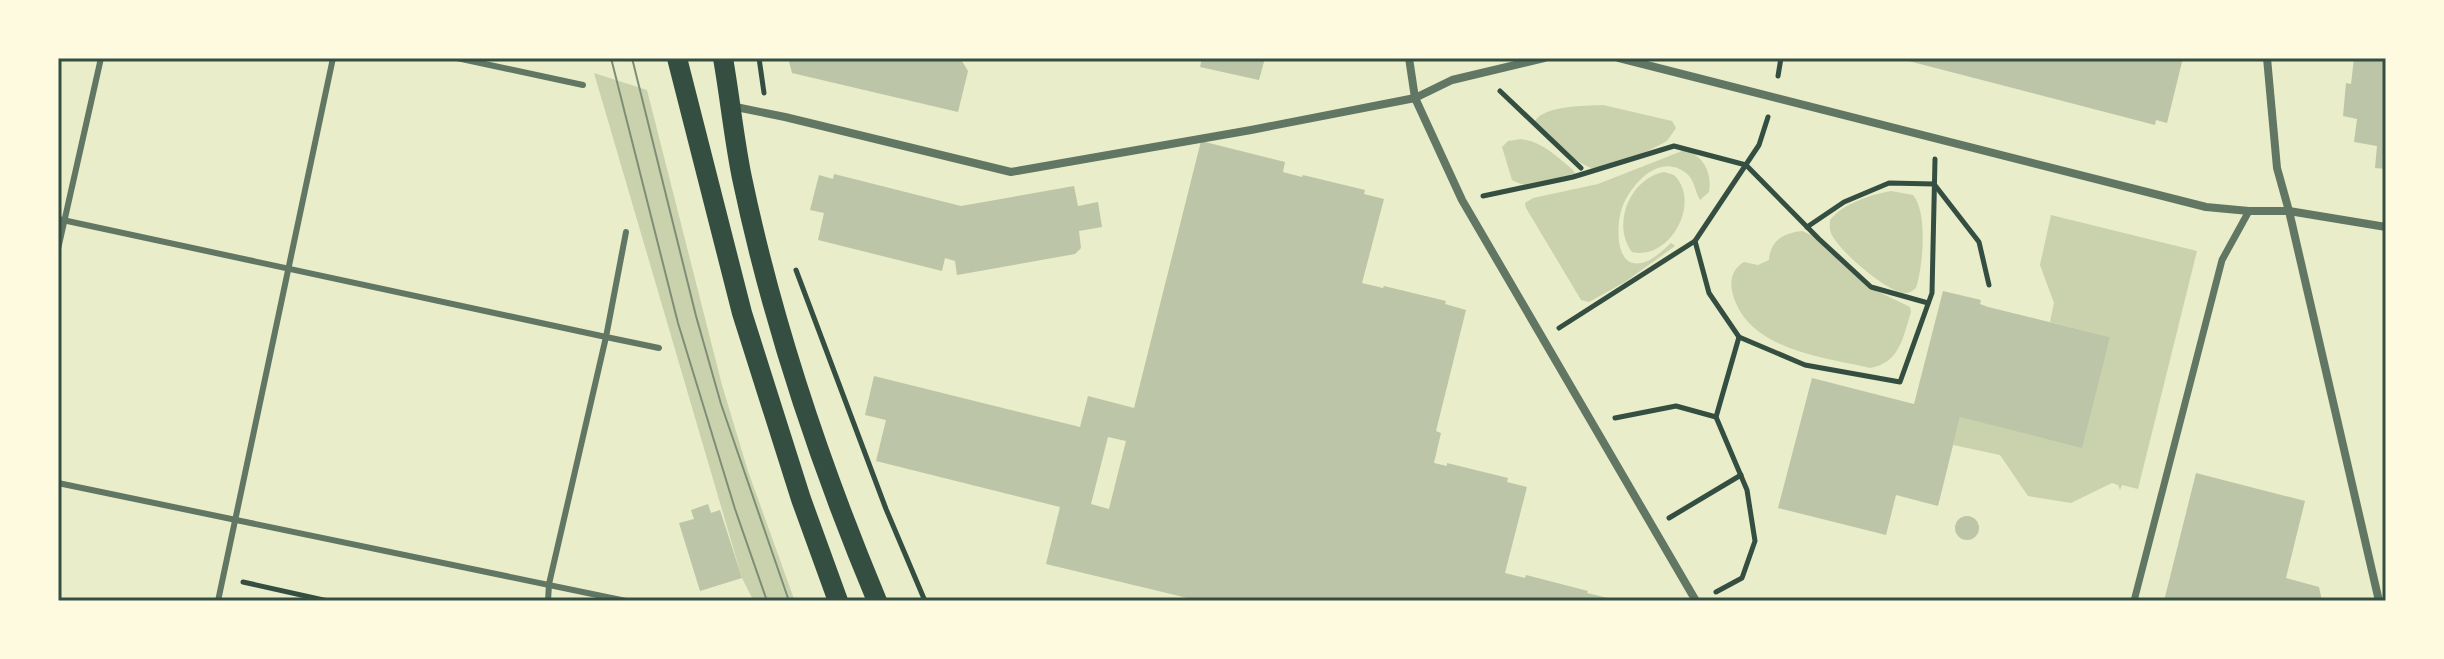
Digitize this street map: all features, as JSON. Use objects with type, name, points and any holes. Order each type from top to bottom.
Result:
[{"type":"main road","points":[[677,58],[742,313],[834,600]]},
{"type":"main road","points":[[723,58],[740,170],[768,290],[839,510],[877,601]]},
{"type":"street","points":[[1409,58],[1415,98],[1462,200],[1696,601]]},
{"type":"street","points":[[731,106],[1011,172],[1415,98],[1452,80],[1544,58]]},
{"type":"street","points":[[1619,58],[2206,207],[2289,211],[2386,227]]},
{"type":"street","points":[[2267,58],[2277,168],[2379,601]]},
{"type":"street","points":[[2134,601],[2222,260],[2249,211]]},
{"type":"lane","points":[[58,249],[61,220],[101,58]]},
{"type":"lane","points":[[218,601],[333,58]]},
{"type":"lane","points":[[457,58],[583,85]]},
{"type":"lane","points":[[61,220],[659,348]]},
{"type":"lane","points":[[548,601],[549,584],[606,337],[626,232]]},
{"type":"lane","points":[[58,483],[626,601]]},
{"type":"path","points":[[759,58],[768,113]]},
{"type":"path","points":[[1481,73],[1581,168]]},
{"type":"path","points":[[1542,339],[1695,241],[1759,145],[1774,97]]},
{"type":"path","points":[[1695,241],[1709,293],[1739,337],[1805,365],[1900,382],[1932,293],[1935,138]]},
{"type":"path","points":[[1462,200],[1573,177],[1674,146],[1746,165],[1871,287],[1928,303]]},
{"type":"path","points":[[1807,227],[1844,202],[1889,183],[1934,184]]},
{"type":"path","points":[[1934,184],[1979,242],[1989,285]]},
{"type":"path","points":[[792,260],[886,509],[925,601]]},
{"type":"path","points":[[1714,593],[1742,578],[1755,541],[1747,490],[1716,417],[1739,337]]},
{"type":"path","points":[[1591,423],[1676,406],[1716,417]]},
{"type":"path","points":[[1652,528],[1741,475]]},
{"type":"path","points":[[223,577],[328,601]]},
{"type":"green space","points":[[594,73],[647,90],[722,385],[748,471],[794,599],[753,600],[742,578]]},
{"type":"green space","points":[[1603,105],[1672,121],[1676,128],[1667,141],[1621,165],[1591,168],[1560,148],[1535,121],[1556,109]]},
{"type":"green space","points":[[1521,139],[1543,146],[1555,155],[1575,173],[1572,179],[1532,186],[1512,180],[1502,147],[1508,141]]},
{"type":"green space","points":[[1682,151],[1690,151],[1703,163],[1708,173],[1709,192],[1700,200],[1686,173],[1667,166],[1658,168],[1634,186],[1621,210],[1618,230],[1621,251],[1632,263],[1650,260],[1671,243],[1675,246],[1625,282],[1589,302],[1581,300],[1525,203],[1533,198],[1598,184]]},
{"type":"green space","points":[[1664,172],[1674,175],[1682,186],[1685,200],[1678,227],[1659,248],[1632,252],[1623,229],[1627,204],[1642,183]]},
{"type":"green space","points":[[1891,191],[1913,195],[1921,214],[1921,267],[1916,288],[1907,293],[1886,285],[1863,269],[1842,249],[1830,229],[1830,220],[1850,204]]},
{"type":"green space","points":[[2051,215],[2197,251],[2138,489],[2122,485],[2120,490],[2118,485],[2112,483],[2071,503],[2028,496],[2000,455],[1953,445],[1960,417],[2110,337],[2050,322],[2054,303],[2040,265]]},
{"type":"green space","points":[[1802,231],[1816,237],[1877,291],[1910,307],[1899,348],[1888,361],[1870,368],[1810,355],[1771,339],[1754,328],[1742,313],[1732,290],[1732,276],[1737,268],[1744,262],[1758,265],[1769,260],[1772,248],[1779,239]]},
{"type":"building","points":[[788,58],[960,58],[968,71],[958,112],[792,73]]},
{"type":"building","points":[[1202,58],[1265,58],[1259,80],[1200,67]]},
{"type":"building","points":[[1897,58],[2100,58],[2112,61],[2113,58],[2183,58],[2167,123],[2156,120],[2155,125]]},
{"type":"building","points":[[2354,58],[2386,58],[2386,169],[2375,168],[2377,146],[2354,142],[2357,119],[2343,116],[2346,83],[2351,84]]},
{"type":"building","points":[[1201,141],[1285,162],[1283,172],[1365,190],[1364,194],[1384,199],[1362,283],[1446,301],[1445,304],[1466,310],[1436,431],[1441,433],[1434,463],[1447,466],[1447,463],[1508,478],[1507,482],[1527,487],[1505,573],[1525,578],[1526,575],[1588,591],[1608,598],[1607,601],[1200,601],[1046,564],[1060,507],[876,461],[886,420],[865,415],[874,376],[1080,427],[1088,396],[1134,408]],"holes":[[[1108,437],[1126,441],[1109,509],[1091,504]]]},
{"type":"building","points":[[834,174],[961,206],[1074,186],[1078,206],[1098,202],[1102,227],[1079,231],[1081,248],[1075,254],[957,275],[955,261],[945,258],[942,271],[818,240],[824,213],[810,210],[819,175],[833,179]]},
{"type":"building","points":[[1943,291],[1981,300],[1980,304],[1988,307],[2110,337],[2082,448],[1960,417],[1938,506],[1896,495],[1886,535],[1778,508],[1812,378],[1914,404]]},
{"type":"building","points":[[2196,473],[2305,501],[2286,578],[2319,587],[2322,601],[2164,601]]},
{"type":"building","points":[[708,504],[711,513],[720,510],[742,578],[700,591],[679,523],[694,519],[691,510]]},
{"type":"building","points":[[1967,516],[1976,519],[1979,528],[1976,537],[1967,540],[1958,537],[1955,528],[1958,519]]},
{"type":"tram line","points":[[611,58],[678,323],[735,509],[767,601]]},
{"type":"tram line","points":[[632,58],[721,404],[789,601]]}]
